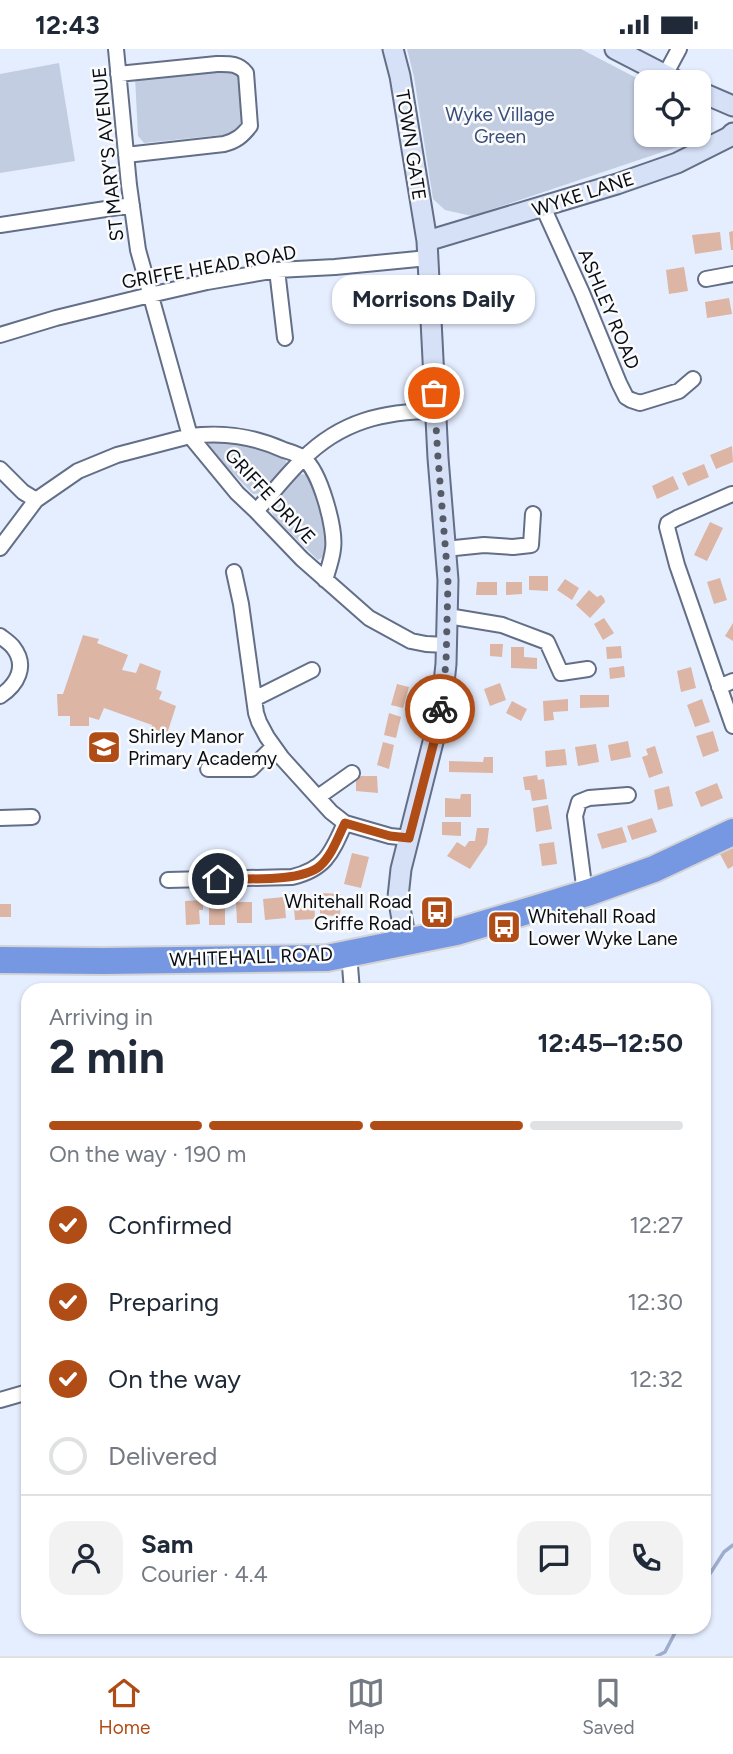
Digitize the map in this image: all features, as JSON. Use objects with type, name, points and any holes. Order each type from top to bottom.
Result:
[{"type":"highway","name":"WHITEHALL ROAD","points":[[0,960],[327,958],[456,932],[585,893],[654,869],[733,832]]},
{"type":"street","name":"ST MARY'S AVENUE","points":[[116,49],[138,250],[190,436]]},
{"type":"street","name":"TOWN GATE","points":[[393,49],[400,76],[428,249],[438,458],[448,580],[445,679],[435,738],[401,869],[398,897],[406,941]]},
{"type":"street","points":[[615,49],[656,70]]},
{"type":"street","points":[[674,70],[679,49]]},
{"type":"street","points":[[118,74],[230,64],[238,66],[246,73],[250,126],[243,135],[224,144],[126,155]]},
{"type":"street","points":[[711,97],[733,106]]},
{"type":"street","name":"WYKE LANE","points":[[428,249],[543,207],[677,163],[733,133]]},
{"type":"street","points":[[0,225],[132,205]]},
{"type":"street","name":"ASHLEY ROAD","points":[[543,207],[626,397],[640,403],[679,391],[694,379]]},
{"type":"street","name":"GRIFFE HEAD ROAD","points":[[0,335],[150,295],[277,269],[335,267],[428,249]]},
{"type":"street","points":[[277,269],[285,338]]},
{"type":"street","points":[[706,279],[733,274]]},
{"type":"street","points":[[256,511],[303,458],[333,435],[369,418],[410,411],[436,411]]},
{"type":"street","name":"GRIFFE DRIVE","points":[[0,548],[36,500],[78,471],[117,455],[190,436],[215,433],[258,440],[303,458],[313,469],[324,494],[333,531],[334,547],[326,580]]},
{"type":"street","name":"GRIFFE DRIVE","points":[[190,436],[237,493],[302,559],[369,618],[411,641],[447,645]]},
{"type":"street","points":[[0,469],[23,492],[36,500]]},
{"type":"street","points":[[733,494],[677,518],[668,523],[667,527],[677,565],[733,726]]},
{"type":"street","points":[[445,549],[484,545],[531,545],[533,514]]},
{"type":"street","points":[[234,572],[259,722],[274,747],[331,812],[345,823],[390,836],[409,838]]},
{"type":"street","points":[[448,616],[502,625],[547,642],[561,673],[588,669]]},
{"type":"street","points":[[0,636],[13,647],[19,671],[17,682],[0,696]]},
{"type":"street","points":[[254,699],[312,670]]},
{"type":"street","points":[[719,687],[733,681]]},
{"type":"street","points":[[208,769],[251,769],[274,747]]},
{"type":"street","points":[[318,797],[352,773]]},
{"type":"street","points":[[585,893],[576,830],[576,807],[579,802],[589,798],[628,795]]},
{"type":"street","points":[[0,818],[32,817]]},
{"type":"street","points":[[168,880],[292,877],[303,874],[324,862],[345,823]]},
{"type":"street","points":[[349,954],[351,983]]},
{"type":"street","points":[[0,1400],[21,1394]]},
{"type":"green space","name":"Wyke Village Green","points":[[407,49],[581,49],[634,77],[634,147],[677,147],[472,216],[445,210],[433,199],[414,77]]},
{"type":"green space","points":[[59,63],[75,161],[0,173],[0,74]]},
{"type":"green space","points":[[220,69],[238,74],[244,96],[244,122],[231,134],[144,143],[138,136],[135,77]]},
{"type":"green space","points":[[212,438],[258,444],[285,457],[287,467],[265,493],[253,494],[207,447]]},
{"type":"green space","points":[[299,474],[308,475],[322,506],[327,536],[325,556],[318,560],[274,517],[270,507]]},
{"type":"building","points":[[733,231],[733,250],[731,250],[729,232]]},
{"type":"building","points":[[720,232],[722,250],[695,254],[692,235]]},
{"type":"building","points":[[684,267],[688,291],[669,294],[666,270]]},
{"type":"building","points":[[729,298],[732,314],[707,318],[705,302]]},
{"type":"building","points":[[732,446],[733,462],[716,469],[710,455]]},
{"type":"building","points":[[704,464],[709,477],[688,486],[682,473]]},
{"type":"building","points":[[673,476],[679,489],[657,499],[652,486]]},
{"type":"building","points":[[710,522],[723,528],[707,561],[694,555]]},
{"type":"building","points":[[529,576],[548,576],[548,591],[529,590]]},
{"type":"building","points":[[720,578],[727,600],[714,604],[707,582]]},
{"type":"building","points":[[565,579],[579,588],[572,600],[557,590]]},
{"type":"building","points":[[477,582],[497,582],[497,595],[476,595]]},
{"type":"building","points":[[506,582],[522,582],[522,594],[506,595]]},
{"type":"building","points":[[589,590],[597,597],[601,595],[605,602],[590,618],[576,605]]},
{"type":"building","points":[[604,618],[614,633],[603,640],[594,624]]},
{"type":"building","points":[[733,623],[733,641],[725,636]]},
{"type":"building","points":[[83,635],[99,639],[97,643],[128,655],[122,670],[136,673],[140,663],[161,671],[156,689],[162,692],[159,699],[176,706],[167,734],[151,728],[152,725],[104,708],[99,720],[89,717],[89,726],[70,726],[70,716],[58,716],[57,694],[63,694]]},
{"type":"building","points":[[490,644],[503,644],[502,657],[490,656]]},
{"type":"building","points":[[621,646],[622,658],[607,659],[606,647]]},
{"type":"building","points":[[511,647],[524,647],[524,657],[537,658],[537,669],[511,668]]},
{"type":"building","points":[[624,666],[625,677],[610,679],[609,668]]},
{"type":"building","points":[[691,667],[696,688],[681,692],[677,671]]},
{"type":"building","points":[[500,683],[506,700],[490,706],[484,689]]},
{"type":"building","points":[[397,684],[409,687],[403,708],[391,705]]},
{"type":"building","points":[[580,695],[609,695],[609,707],[580,708]]},
{"type":"building","points":[[568,699],[568,711],[553,712],[554,720],[544,721],[543,701]]},
{"type":"building","points":[[702,699],[710,722],[695,727],[687,705]]},
{"type":"building","points":[[512,701],[527,709],[521,721],[506,713]]},
{"type":"building","points":[[389,713],[401,717],[396,738],[384,735]]},
{"type":"building","points":[[713,731],[719,751],[703,757],[696,736]]},
{"type":"building","points":[[628,741],[631,757],[611,761],[608,745]]},
{"type":"building","points":[[383,742],[394,745],[389,769],[377,765]]},
{"type":"building","points":[[596,744],[599,762],[578,766],[575,747]]},
{"type":"building","points":[[655,746],[663,773],[649,778],[642,757],[648,755],[646,749]]},
{"type":"building","points":[[565,749],[567,765],[546,767],[545,751]]},
{"type":"building","points":[[484,757],[493,757],[493,773],[449,772],[449,761],[483,762]]},
{"type":"building","points":[[537,775],[538,780],[544,779],[547,799],[532,801],[530,790],[525,790],[523,777]]},
{"type":"building","points":[[356,776],[377,776],[378,793],[356,791]]},
{"type":"building","points":[[717,783],[723,798],[701,807],[695,792]]},
{"type":"building","points":[[669,786],[673,806],[658,810],[654,790]]},
{"type":"building","points":[[461,794],[471,794],[471,817],[445,817],[445,798],[460,799]]},
{"type":"building","points":[[548,805],[552,829],[536,832],[533,808]]},
{"type":"building","points":[[652,818],[657,832],[632,840],[627,826]]},
{"type":"building","points":[[442,822],[461,822],[461,836],[442,835]]},
{"type":"building","points":[[622,827],[627,842],[602,849],[597,834]]},
{"type":"building","points":[[477,828],[489,828],[487,844],[470,869],[447,856],[457,842],[465,847],[469,841],[475,841]]},
{"type":"building","points":[[554,842],[557,864],[542,866],[539,844]]},
{"type":"building","points":[[733,848],[733,866],[728,869],[720,854]]},
{"type":"building","points":[[352,853],[369,857],[361,888],[344,884]]},
{"type":"building","points":[[320,893],[341,894],[340,916],[320,915]]},
{"type":"building","points":[[293,896],[314,896],[315,919],[295,920]]},
{"type":"building","points":[[284,897],[286,918],[265,920],[263,899]]},
{"type":"building","points":[[203,900],[203,910],[199,910],[200,924],[186,925],[185,901]]},
{"type":"building","points":[[236,902],[252,902],[252,923],[237,923]]},
{"type":"building","points":[[209,903],[225,903],[225,925],[209,925]]},
{"type":"building","points":[[0,904],[11,904],[11,917],[0,917]]},
{"type":"waterway","points":[[711,1572],[724,1552],[733,1545]]},
{"type":"waterway","points":[[657,1656],[665,1652],[674,1634]]},
{"type":"way so far","points":[[434,393],[448,580],[446,664],[440,709]]},
{"type":"place","name":"Morrisons Daily","points":[[434,393]]},
{"type":"place","name":"Shirley Manor Primary Academy","points":[[104,747]]},
{"type":"place","name":"Whitehall Road Griffe Road","points":[[437,912]]},
{"type":"place","name":"Whitehall Road Lower Wyke Lane","points":[[504,927]]},
{"type":"route","points":[[218,879],[292,877],[311,872],[324,862],[345,823],[390,836],[409,838],[440,709]]}]
